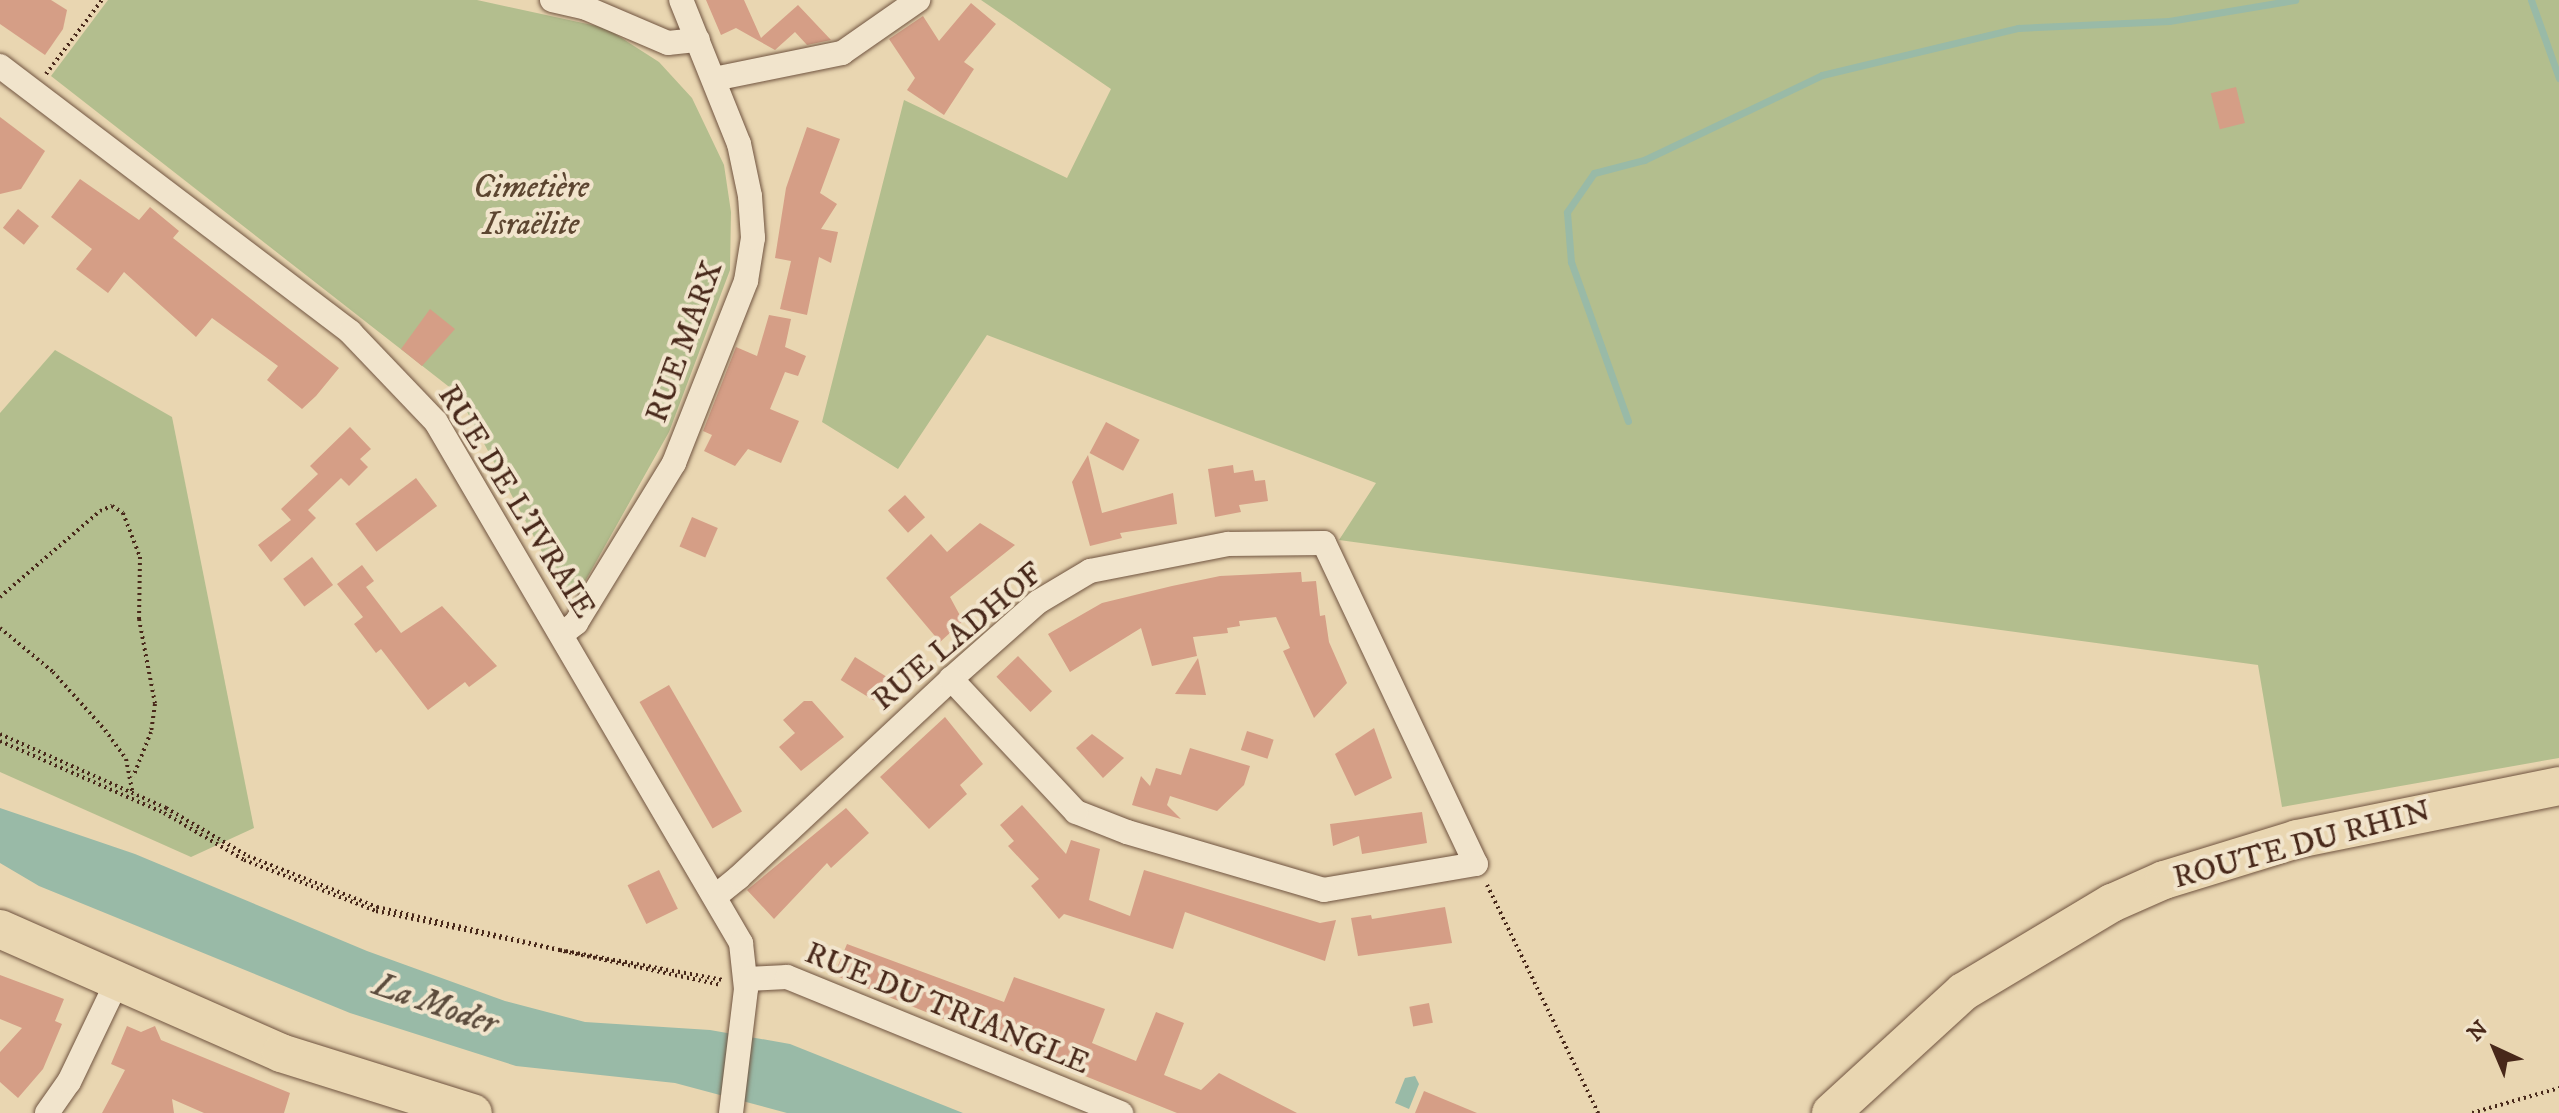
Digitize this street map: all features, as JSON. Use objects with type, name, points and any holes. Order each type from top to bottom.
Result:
[{"type":"main road","name":"ROUTE DU RHIN","points":[[1831,1113],[1900,1045],[1963,992],[2112,903],[2164,880],[2297,839],[2559,786]]},
{"type":"main road","points":[[0,929],[281,1053],[473,1113]]},
{"type":"street","name":"RUE MARX","points":[[562,634],[576,623],[674,463],[746,281],[753,238],[750,196],[739,144],[681,0]]},
{"type":"street","points":[[714,79],[842,53],[918,0]]},
{"type":"street","points":[[565,1],[668,43],[698,40]]},
{"type":"street","name":"RUE DE L'IVRAIE","points":[[0,66],[35,88],[350,332],[436,422],[717,895],[741,943],[731,1112]]},
{"type":"street","name":"RUE LADHOF","points":[[717,895],[1038,602],[1090,571],[1228,544],[1324,543],[1476,864]]},
{"type":"street","points":[[951,679],[1076,812],[1127,832],[1324,890],[1476,864]]},
{"type":"street","name":"RUE DU TRIANGLE","points":[[738,989],[787,977],[1121,1113]]},
{"type":"street","points":[[47,1113],[69,1082],[117,982]]},
{"type":"path","points":[[35,88],[102,0]]},
{"type":"path","points":[[0,597],[100,511],[112,506],[123,513],[140,557],[139,619],[155,704],[151,732],[133,777],[133,800]]},
{"type":"path","points":[[0,628],[73,692],[119,748],[133,777]]},
{"type":"path","points":[[0,734],[133,793],[248,856],[377,907],[738,989]]},
{"type":"path","points":[[0,741],[200,832],[244,860],[376,911],[738,989]]},
{"type":"path","points":[[1476,864],[1598,1113]]},
{"type":"path","points":[[2472,1113],[2559,1088]]},
{"type":"green space","name":"Cimetière Israëlite","points":[[108,0],[477,0],[606,28],[659,62],[692,98],[724,165],[731,212],[730,270],[669,432],[578,594],[564,593],[457,393],[51,76]]},
{"type":"green space","points":[[981,0],[2559,0],[2559,758],[2282,807],[2258,665],[1339,540],[1376,483],[987,335],[898,469],[822,422],[904,100],[1067,178],[1111,89]]},
{"type":"green space","points":[[55,350],[172,417],[254,828],[191,857],[0,772],[0,413]]},
{"type":"water","name":"La Moder","points":[[0,808],[135,854],[367,951],[505,1001],[585,1022],[710,1030],[790,1044],[963,1113],[787,1113],[675,1083],[516,1066],[350,1013],[39,886],[0,863]]},
{"type":"water","points":[[1415,1076],[1419,1084],[1409,1109],[1395,1103],[1405,1078]]},
{"type":"building","points":[[0,0],[51,0],[67,10],[63,29],[45,55],[0,24]]},
{"type":"building","points":[[706,0],[744,0],[761,38],[798,5],[831,40],[807,45],[795,32],[775,50],[736,28],[721,35]]},
{"type":"building","points":[[971,3],[996,24],[964,62],[974,69],[944,115],[907,90],[915,78],[889,39],[923,16],[939,41]]},
{"type":"building","points":[[2236,87],[2245,123],[2220,129],[2211,93]]},
{"type":"building","points":[[0,117],[45,151],[21,189],[0,194]]},
{"type":"building","points":[[807,127],[840,139],[820,193],[837,204],[821,229],[838,232],[831,263],[819,257],[807,315],[780,309],[791,261],[775,258],[786,188]]},
{"type":"building","points":[[80,179],[139,220],[150,207],[179,231],[173,238],[339,368],[302,409],[267,380],[278,366],[212,318],[196,337],[124,272],[108,293],[76,269],[92,249],[51,217]]},
{"type":"building","points":[[18,209],[39,226],[24,245],[3,228]]},
{"type":"building","points":[[430,309],[455,329],[422,366],[401,349]]},
{"type":"building","points":[[769,315],[791,319],[785,347],[806,356],[798,376],[785,372],[770,409],[799,421],[781,463],[748,449],[735,466],[704,451],[712,435],[703,431],[736,347],[757,356]]},
{"type":"building","points":[[1106,422],[1140,440],[1123,471],[1090,453]]},
{"type":"building","points":[[350,427],[371,449],[360,459],[368,467],[349,486],[341,478],[308,510],[316,518],[271,562],[258,545],[291,520],[281,509],[318,474],[310,466]]},
{"type":"building","points":[[1088,455],[1102,513],[1173,493],[1177,524],[1120,533],[1122,538],[1090,546],[1072,482]]},
{"type":"building","points":[[1233,465],[1234,473],[1253,470],[1255,481],[1265,480],[1268,501],[1239,505],[1241,512],[1215,517],[1208,469]]},
{"type":"building","points":[[416,478],[437,506],[376,552],[355,524]]},
{"type":"building","points":[[905,495],[925,517],[908,533],[888,510]]},
{"type":"building","points":[[692,517],[718,528],[705,557],[679,546]]},
{"type":"building","points":[[980,523],[1015,545],[950,597],[963,621],[940,642],[886,578],[931,534],[947,552]]},
{"type":"building","points":[[312,557],[333,585],[304,607],[283,579]]},
{"type":"building","points":[[362,565],[374,581],[366,587],[401,633],[442,606],[497,666],[469,687],[465,682],[428,710],[381,649],[376,653],[354,624],[363,617],[337,584]]},
{"type":"building","points":[[1301,572],[1302,582],[1316,581],[1320,616],[1325,615],[1329,642],[1347,683],[1314,718],[1283,651],[1290,648],[1276,617],[1239,621],[1240,626],[1227,628],[1228,633],[1193,637],[1197,656],[1152,666],[1141,628],[1070,672],[1048,634],[1102,603],[1220,576]]},
{"type":"building","points":[[1018,656],[1052,691],[1030,712],[996,677]]},
{"type":"building","points":[[855,657],[889,678],[875,701],[841,680]]},
{"type":"building","points":[[1198,658],[1206,695],[1175,694]]},
{"type":"building","points":[[669,685],[742,811],[713,828],[640,702]]},
{"type":"building","points":[[804,701],[812,701],[844,737],[801,771],[779,747],[795,733],[783,720]]},
{"type":"building","points":[[945,717],[983,764],[960,785],[967,794],[929,829],[880,777]]},
{"type":"building","points":[[1374,728],[1392,778],[1355,796],[1335,754]]},
{"type":"building","points":[[1247,731],[1274,740],[1267,759],[1241,750]]},
{"type":"building","points":[[1092,734],[1124,758],[1103,778],[1076,748]]},
{"type":"building","points":[[1190,748],[1250,766],[1244,785],[1217,811],[1170,796],[1167,805],[1181,819],[1132,805],[1141,776],[1150,786],[1156,768],[1181,775]]},
{"type":"building","points":[[1022,805],[1066,854],[1071,840],[1100,849],[1089,900],[1130,916],[1144,870],[1320,923],[1336,920],[1325,961],[1185,912],[1173,949],[1064,914],[1059,919],[1031,886],[1039,879],[1008,846],[1014,841],[1000,825]]},
{"type":"building","points":[[846,808],[869,833],[831,868],[827,863],[774,919],[747,890]]},
{"type":"building","points":[[1422,812],[1427,843],[1362,854],[1359,836],[1333,846],[1330,824]]},
{"type":"building","points":[[659,870],[678,909],[646,924],[628,885]]},
{"type":"building","points":[[1445,907],[1452,943],[1358,956],[1351,918],[1371,915],[1372,919]]},
{"type":"building","points":[[847,944],[1004,1002],[1014,977],[1105,1009],[1092,1043],[1136,1061],[1156,1012],[1184,1023],[1164,1075],[1201,1090],[1219,1073],[1297,1113],[1177,1113],[834,975]]},
{"type":"building","points":[[0,975],[64,999],[55,1021],[62,1024],[43,1069],[18,1098],[0,1082],[0,1052],[22,1028],[0,1019]]},
{"type":"building","points":[[1429,1003],[1433,1023],[1413,1026],[1409,1007]]},
{"type":"building","points":[[127,1026],[141,1032],[155,1026],[161,1040],[290,1093],[284,1113],[204,1113],[172,1099],[174,1113],[102,1113],[125,1070],[111,1064]]},
{"type":"building","points":[[1424,1091],[1477,1113],[1415,1113]]},
{"type":"waterway","points":[[1628,421],[1571,262],[1567,212],[1594,173],[1644,160],[1822,75],[2018,28],[2169,21],[2295,0]]},
{"type":"waterway","points":[[2531,0],[2559,78]]}]
